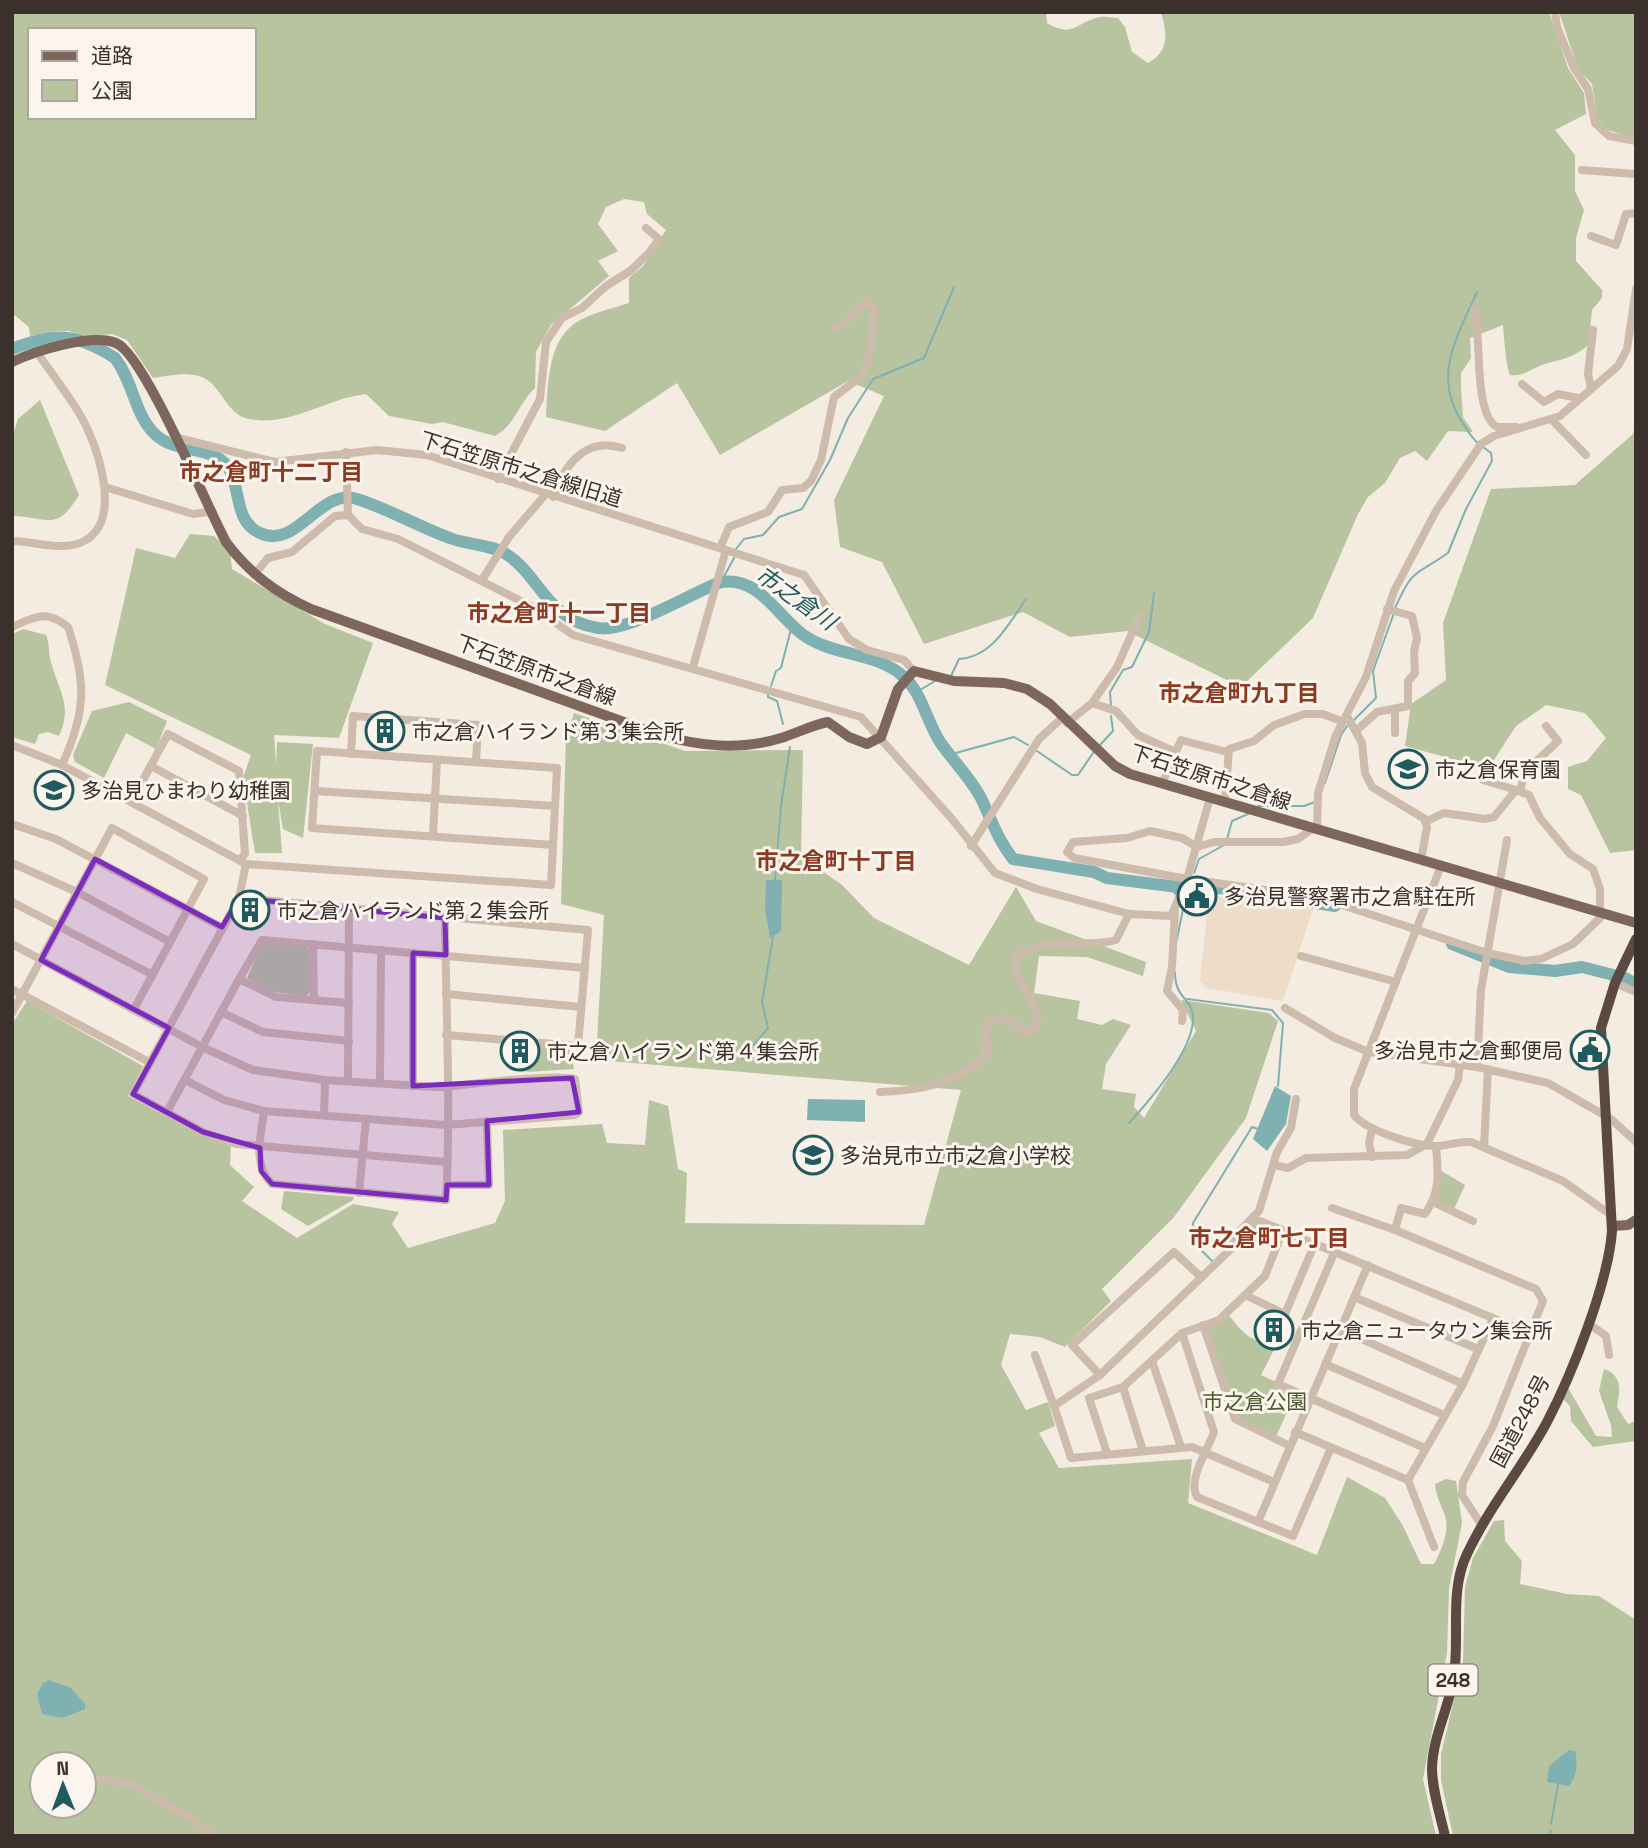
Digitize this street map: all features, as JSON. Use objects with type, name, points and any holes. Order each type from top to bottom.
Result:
[{"type":"highway","name":"国道248号","points":[[1445,1836],[1432,1771],[1433,1752],[1454,1678],[1458,1582],[1467,1552],[1547,1422],[1606,1272],[1612,1220],[1601,1028],[1615,983],[1636,939]]},
{"type":"main road","name":"下石笠原市之倉線","points":[[12,362],[36,351],[96,341],[107,340],[127,349],[147,377],[226,542],[254,575],[288,598],[311,609],[683,742],[708,746],[756,744],[828,722],[859,742],[867,744],[881,737]]},
{"type":"main road","name":"下石笠原市之倉線","points":[[913,673],[950,680],[1004,683],[1027,690],[1049,704],[1122,771],[1314,830],[1636,923]]},
{"type":"main road","points":[[881,737],[898,689],[913,673]]},
{"type":"main road","points":[[1612,1220],[1628,1225],[1636,1220]]},
{"type":"street","points":[[1555,12],[1557,27],[1574,68],[1588,89],[1595,123],[1608,136],[1636,141]]},
{"type":"street","points":[[1582,170],[1636,174]]},
{"type":"street","points":[[1591,236],[1616,245],[1626,214],[1636,213]]},
{"type":"street","points":[[498,479],[540,399],[546,342],[562,318],[582,308],[648,254],[659,239],[646,228]]},
{"type":"street","points":[[1483,780],[1529,795],[1540,818],[1570,854],[1593,869],[1600,889],[1601,914],[1573,944],[1541,959],[1525,961],[1487,953],[1318,897],[1187,879],[1069,856],[1068,846],[1081,840],[1127,838],[1150,831],[1182,838],[1196,846],[1214,842],[1283,842],[1298,839],[1314,830],[1318,793],[1344,719],[1366,677],[1387,608],[1436,511],[1481,444],[1494,436],[1560,416],[1578,398],[1611,374],[1627,349],[1636,289]]},
{"type":"street","points":[[693,667],[719,569],[729,551],[729,527],[768,512],[782,490],[803,488],[811,481],[821,460],[834,397],[859,378],[868,363],[875,309],[867,301],[849,319],[833,328]]},
{"type":"street","points":[[1474,309],[1478,324],[1478,354],[1486,418],[1496,427],[1522,429]]},
{"type":"street","points":[[1591,388],[1588,374],[1593,352],[1593,330]]},
{"type":"street","points":[[12,541],[73,545],[86,540],[102,521],[107,508],[104,487],[80,414],[36,351]]},
{"type":"street","points":[[1522,384],[1544,402],[1558,394],[1578,398]]},
{"type":"street","points":[[1552,420],[1586,454]]},
{"type":"street","name":"下石笠原市之倉線旧道","points":[[175,438],[275,462],[377,450],[427,455],[549,496],[729,551],[804,575],[849,639],[867,650],[904,660],[913,673]]},
{"type":"street","points":[[482,580],[503,546],[549,496],[560,477],[583,449],[604,443],[622,448]]},
{"type":"street","points":[[346,453],[348,513],[362,529],[398,539],[482,580],[531,606],[573,635],[861,717],[881,737],[986,866],[1005,878],[1129,914],[1166,918],[1177,907]]},
{"type":"street","points":[[104,487],[193,514],[210,512]]},
{"type":"street","points":[[254,575],[268,558],[292,552],[335,516],[348,513]]},
{"type":"street","points":[[1357,730],[1377,712],[1395,711],[1408,706],[1408,681],[1415,673],[1414,652],[1417,638],[1412,616],[1387,608]]},
{"type":"street","points":[[12,627],[34,616],[46,614],[68,627],[82,702],[81,718],[62,765]]},
{"type":"street","points":[[971,846],[1039,739],[1092,703],[1124,655],[1140,615]]},
{"type":"street","points":[[1092,703],[1116,711],[1138,735],[1175,752]]},
{"type":"street","points":[[1395,711],[1395,733]]},
{"type":"street","points":[[1161,784],[1181,740],[1227,752],[1259,739],[1274,725],[1305,714],[1323,714],[1344,719],[1357,730],[1362,743],[1365,773],[1372,787],[1425,822]]},
{"type":"street","points":[[351,754],[354,716],[478,724],[477,762]]},
{"type":"street","points":[[1425,822],[1444,813],[1485,819],[1494,817],[1518,791],[1525,772],[1558,741],[1546,726]]},
{"type":"street","points":[[131,802],[168,734],[239,771],[245,854],[239,898],[132,1094],[203,1132],[237,1144],[446,1162]]},
{"type":"street","points":[[12,745],[62,765],[242,862],[551,885],[557,768],[317,751],[312,828],[553,845]]},
{"type":"street","points":[[1225,803],[1227,752]]},
{"type":"street","points":[[433,835],[437,760]]},
{"type":"street","points":[[151,766],[243,816]]},
{"type":"street","points":[[315,790],[555,806]]},
{"type":"street","points":[[1182,1021],[1183,1010],[1167,991],[1172,967],[1177,907],[1210,798]]},
{"type":"street","points":[[1420,860],[1425,822]]},
{"type":"street","points":[[12,824],[56,839],[223,928]]},
{"type":"street","points":[[12,1013],[112,828],[204,878],[134,1009]]},
{"type":"street","points":[[1477,1067],[1485,968],[1507,840]]},
{"type":"street","points":[[12,863],[77,892],[170,942]]},
{"type":"street","points":[[1432,1145],[1372,1129],[1354,1115],[1352,1105],[1354,1089],[1441,866]]},
{"type":"street","points":[[239,898],[588,930],[578,1046],[446,1035]]},
{"type":"street","points":[[12,902],[153,975]]},
{"type":"street","points":[[348,1080],[349,910]]},
{"type":"street","points":[[880,1092],[916,1091],[966,1070],[987,1053],[986,1028],[990,1021],[999,1017],[1010,1019],[1025,1031],[1034,1029],[1039,1022],[1039,1010],[1020,984],[1015,960],[1020,953],[1040,946],[1116,940],[1129,914]]},
{"type":"street","points":[[264,1111],[260,1148],[261,1171],[272,1184],[446,1200],[445,918]]},
{"type":"street","points":[[167,1112],[262,940],[585,968]]},
{"type":"street","points":[[12,944],[202,1047],[253,1070],[325,1080],[446,1087],[566,1077],[575,1079],[579,1112],[575,1115],[446,1125],[264,1111],[224,1101],[185,1080]]},
{"type":"street","points":[[313,944],[314,1000]]},
{"type":"street","points":[[380,1083],[381,950]]},
{"type":"street","points":[[413,953],[413,1086]]},
{"type":"street","points":[[1301,956],[1396,982]]},
{"type":"street","points":[[239,979],[276,997],[349,1003]]},
{"type":"street","points":[[1615,983],[1636,992]]},
{"type":"street","points":[[12,989],[149,1062]]},
{"type":"street","points":[[446,994],[581,1007]]},
{"type":"street","points":[[1285,1008],[1335,1038],[1369,1052],[1460,1064],[1548,1083],[1611,1119],[1636,1142]]},
{"type":"street","points":[[221,1012],[263,1032],[349,1041]]},
{"type":"street","points":[[1395,1230],[1401,1208],[1425,1214],[1433,1202],[1439,1186],[1432,1145],[1458,1080],[1460,1064]]},
{"type":"street","points":[[1484,1147],[1488,1069]]},
{"type":"street","points":[[324,1115],[325,1080]]},
{"type":"street","points":[[1219,1259],[1220,1252],[1259,1210],[1274,1165],[1291,1128],[1296,1099]]},
{"type":"street","points":[[359,1193],[366,1119]]},
{"type":"street","points":[[447,1185],[489,1185],[487,1121]]},
{"type":"street","points":[[1372,1129],[1369,1143],[1372,1157]]},
{"type":"street","points":[[1274,1165],[1288,1168],[1306,1158],[1407,1155],[1432,1145],[1455,1141],[1471,1142],[1563,1181],[1612,1220]]},
{"type":"street","points":[[1433,1202],[1473,1221]]},
{"type":"street","points":[[1332,1208],[1395,1230],[1535,1289],[1543,1301],[1493,1426],[1462,1482],[1462,1494],[1482,1526]]},
{"type":"street","points":[[1054,1406],[1100,1375],[1260,1220],[1531,1334]]},
{"type":"street","points":[[1107,1454],[1089,1398],[1123,1387],[1182,1333],[1219,1320],[1265,1276],[1283,1230]]},
{"type":"street","points":[[1245,1295],[1286,1314],[1315,1243]]},
{"type":"street","points":[[1335,1251],[1279,1384],[1425,1448]]},
{"type":"street","points":[[1100,1375],[1072,1345],[1174,1252],[1201,1277]]},
{"type":"street","points":[[1258,1522],[1368,1265]]},
{"type":"street","points":[[1354,1297],[1478,1349]]},
{"type":"street","points":[[1408,1480],[1463,1384],[1493,1318]]},
{"type":"street","points":[[1588,1323],[1606,1336],[1609,1355]]},
{"type":"street","points":[[1203,1325],[1235,1419],[1290,1446]]},
{"type":"street","points":[[1339,1329],[1463,1384]]},
{"type":"street","points":[[1182,1333],[1214,1432],[1194,1479],[1197,1497],[1293,1536],[1331,1448]]},
{"type":"street","points":[[1035,1355],[1071,1458],[1181,1447],[1207,1453],[1274,1482]]},
{"type":"street","points":[[1152,1361],[1181,1447]]},
{"type":"street","points":[[1325,1364],[1444,1415]]},
{"type":"street","points":[[1123,1387],[1143,1451]]},
{"type":"street","points":[[1295,1432],[1408,1480],[1434,1547]]},
{"type":"street","points":[[98,1779],[130,1784],[192,1818],[212,1836]]},
{"type":"highlighted area","points":[[95,859],[222,927],[239,898],[445,918],[446,955],[413,953],[413,1086],[572,1078],[579,1112],[487,1121],[489,1185],[447,1185],[446,1200],[272,1184],[261,1171],[260,1148],[203,1132],[133,1094],[169,1028],[41,960]]},
{"type":"green space","points":[[12,12],[1046,12],[1047,23],[1063,29],[1075,28],[1101,17],[1118,18],[1125,27],[1132,52],[1148,63],[1160,53],[1165,41],[1161,12],[1549,12],[1568,68],[1584,93],[1586,114],[1555,130],[1575,155],[1575,191],[1584,210],[1576,238],[1576,261],[1602,290],[1602,298],[1592,310],[1589,344],[1572,356],[1523,374],[1510,375],[1503,325],[1470,338],[1471,358],[1461,373],[1461,388],[1463,417],[1473,432],[1448,431],[1427,461],[1415,451],[1400,458],[1385,483],[1368,497],[1358,514],[1313,618],[1241,687],[1127,631],[1070,637],[1023,612],[924,644],[882,562],[840,547],[834,500],[884,396],[848,381],[720,455],[677,383],[605,431],[546,417],[549,376],[562,337],[582,319],[629,303],[629,278],[644,265],[666,230],[647,214],[644,202],[624,199],[606,207],[598,224],[618,251],[598,261],[609,276],[551,325],[536,352],[535,388],[507,426],[495,436],[443,422],[432,424],[389,416],[366,394],[280,419],[249,419],[234,412],[215,387],[202,377],[184,374],[153,378],[127,340],[112,334],[85,337],[69,331],[30,336],[29,327],[12,313]]},
{"type":"green space","points":[[1559,12],[1636,12],[1636,139],[1608,130],[1598,120],[1592,84],[1578,69]]},
{"type":"green space","points":[[40,400],[79,495],[64,514],[51,520],[12,516],[12,437],[18,419]]},
{"type":"green space","points":[[1636,421],[1636,850],[1610,853],[1581,795],[1568,789],[1568,767],[1587,761],[1606,738],[1585,713],[1546,705],[1516,726],[1488,769],[1405,746],[1411,704],[1446,680],[1443,623],[1491,489],[1575,485],[1633,434]]},
{"type":"green space","points":[[190,534],[214,536],[230,550],[232,569],[325,624],[373,643],[339,738],[274,735],[276,764],[277,742],[313,744],[303,838],[283,829],[278,800],[282,853],[255,853],[243,778],[251,755],[105,685],[136,548],[175,558]]},
{"type":"green space","points":[[23,629],[46,635],[50,659],[65,707],[59,736],[48,732],[39,734],[35,744],[12,737],[12,634]]},
{"type":"green space","points":[[129,702],[167,721],[156,749],[126,733],[104,778],[75,762],[73,755],[92,711]]},
{"type":"green space","points":[[574,713],[685,751],[803,750],[801,856],[842,885],[874,918],[969,965],[1016,887],[1036,921],[1146,962],[1143,976],[1087,957],[1039,956],[1034,993],[1080,1001],[1077,1019],[1102,1025],[1113,1019],[1131,1025],[1106,1064],[1102,1089],[1136,1094],[1134,1107],[1144,1118],[1196,1031],[1181,1000],[1269,1013],[1278,1021],[1246,1118],[1174,1217],[1102,1289],[1111,1301],[1065,1347],[1040,1337],[1010,1334],[1001,1365],[1026,1410],[1048,1402],[1055,1426],[1039,1433],[1059,1468],[1192,1459],[1188,1503],[1317,1555],[1347,1477],[1385,1498],[1403,1526],[1421,1564],[1434,1564],[1444,1541],[1446,1528],[1435,1484],[1446,1479],[1456,1481],[1462,1523],[1449,1589],[1447,1653],[1423,1779],[1436,1836],[12,1836],[12,1024],[27,1001],[143,1066],[128,1096],[184,1126],[231,1146],[230,1165],[254,1187],[242,1201],[297,1238],[353,1204],[399,1212],[392,1224],[408,1248],[495,1223],[505,1201],[503,1130],[602,1124],[607,1143],[645,1145],[649,1100],[668,1106],[678,1169],[687,1173],[685,1223],[924,1225],[961,1090],[596,1060],[604,915],[561,904],[566,738]]},
{"type":"green space","points":[[268,943],[306,946],[310,951],[310,993],[306,996],[274,992],[247,978],[261,946]]},
{"type":"green space","points":[[530,1045],[570,1049],[574,1069],[527,1072]]},
{"type":"green space","points":[[1440,1170],[1465,1185],[1454,1209],[1437,1202]]},
{"type":"green space","points":[[284,1191],[354,1197],[308,1226],[281,1209]]},
{"type":"green space","name":"市之倉公園","points":[[1227,1313],[1248,1336],[1260,1342],[1277,1344],[1261,1375],[1276,1382],[1275,1387],[1294,1396],[1275,1439],[1235,1419],[1203,1325]]},
{"type":"green space","points":[[1604,1369],[1614,1375],[1619,1385],[1617,1407],[1628,1424],[1636,1421],[1636,1441],[1593,1447],[1571,1421],[1570,1406],[1562,1398],[1567,1386],[1596,1436],[1612,1437],[1611,1425],[1599,1391]]},
{"type":"green space","points":[[1504,1520],[1505,1541],[1522,1561],[1520,1584],[1567,1594],[1599,1596],[1636,1620],[1636,1836],[1453,1836],[1441,1780],[1441,1754],[1463,1662],[1465,1587],[1473,1558],[1494,1521]]},
{"type":"shaded area","points":[[1209,895],[1313,909],[1283,1001],[1207,988],[1200,981]]},
{"type":"water","points":[[766,880],[782,880],[781,931],[770,938],[765,909]]},
{"type":"water","points":[[1275,1086],[1291,1096],[1286,1124],[1267,1151],[1253,1139]]},
{"type":"water","points":[[808,1099],[865,1100],[865,1122],[807,1120]]},
{"type":"water","points":[[49,1680],[71,1688],[85,1704],[85,1709],[62,1718],[42,1714],[37,1694],[43,1683]]},
{"type":"water","points":[[1569,1750],[1575,1751],[1576,1760],[1572,1782],[1569,1786],[1547,1782],[1549,1766]]},
{"type":"waterway","points":[[736,549],[744,539],[763,535],[779,517],[802,509],[830,460],[848,418],[873,379],[924,358],[954,287]]},
{"type":"waterway","points":[[1477,292],[1456,341],[1448,373],[1453,405],[1467,431],[1479,444]]},
{"type":"waterway","name":"市之倉川","points":[[12,349],[41,340],[65,338],[88,344],[115,358],[149,428],[165,442],[204,452],[221,460],[232,475],[245,520],[258,532],[272,536],[284,534],[331,502],[343,498],[357,499],[450,538],[493,548],[506,554],[518,563],[545,596],[566,616],[598,628],[610,628],[642,619],[721,582],[746,585],[766,598],[793,626],[814,641],[881,663],[904,677],[920,699],[940,742],[977,790],[999,837],[1013,859],[1094,872],[1107,878],[1201,890],[1222,888],[1335,906]]},
{"type":"waterway","points":[[1395,608],[1411,578],[1448,553],[1466,509],[1492,461],[1491,453],[1483,447]]},
{"type":"waterway","points":[[721,582],[734,558]]},
{"type":"waterway","points":[[1111,707],[1110,692],[1123,670],[1132,667],[1149,632],[1154,593]]},
{"type":"waterway","points":[[951,676],[959,659],[981,652],[998,638],[1026,599]]},
{"type":"waterway","points":[[1354,720],[1376,698],[1373,671],[1394,613]]},
{"type":"waterway","points":[[771,686],[776,671],[781,668],[792,625]]},
{"type":"waterway","points":[[915,693],[935,681]]},
{"type":"waterway","points":[[768,693],[768,697],[777,701],[783,724]]},
{"type":"waterway","points":[[1099,746],[1113,731],[1111,716]]},
{"type":"waterway","points":[[1325,783],[1341,735],[1347,726]]},
{"type":"waterway","points":[[952,754],[1014,737],[1028,745]]},
{"type":"waterway","points":[[775,880],[781,806],[790,747]]},
{"type":"waterway","points":[[1037,751],[1072,775],[1078,775],[1093,753]]},
{"type":"waterway","points":[[1258,806],[1304,806],[1315,802]]},
{"type":"waterway","points":[[1227,839],[1232,821],[1248,814]]},
{"type":"waterway","points":[[1194,873],[1199,859],[1226,844]]},
{"type":"waterway","points":[[1170,887],[1177,896]]},
{"type":"waterway","points":[[1177,939],[1183,909],[1180,900]]},
{"type":"waterway","points":[[742,1059],[768,1028],[762,1002],[773,937]]},
{"type":"waterway","name":"市之倉川","points":[[1452,944],[1509,967],[1555,971],[1582,967],[1625,978],[1636,984]]},
{"type":"waterway","points":[[1129,1123],[1170,1073],[1192,1029],[1192,1010],[1180,993],[1175,972]]},
{"type":"waterway","points":[[1187,999],[1272,1010],[1283,1023],[1278,1086]]},
{"type":"waterway","points":[[1212,1261],[1195,1244],[1193,1223],[1252,1127],[1258,1129]]},
{"type":"waterway","points":[[1551,1824],[1558,1785]]},
{"type":"waterway","points":[[1549,1836],[1551,1831]]},
{"type":"place","name":"市之倉ハイランド第３集会所","points":[[385,731]]},
{"type":"place","name":"市之倉保育園","points":[[1408,769]]},
{"type":"place","name":"多治見ひまわり幼稚園","points":[[54,790]]},
{"type":"place","name":"多治見警察署市之倉駐在所","points":[[1197,896]]},
{"type":"place","name":"市之倉ハイランド第２集会所","points":[[250,910]]},
{"type":"place","name":"多治見市之倉郵便局","points":[[1590,1050]]},
{"type":"place","name":"市之倉ハイランド第４集会所","points":[[520,1051]]},
{"type":"place","name":"多治見市立市之倉小学校","points":[[813,1155]]},
{"type":"place","name":"市之倉ニュータウン集会所","points":[[1274,1330]]},
{"type":"district","name":"市之倉町十二丁目","points":[[271,472]]},
{"type":"district","name":"市之倉町十一丁目","points":[[559,613]]},
{"type":"district","name":"市之倉町九丁目","points":[[1239,693]]},
{"type":"district","name":"市之倉町十丁目","points":[[836,861]]},
{"type":"district","name":"市之倉町七丁目","points":[[1269,1238]]}]
